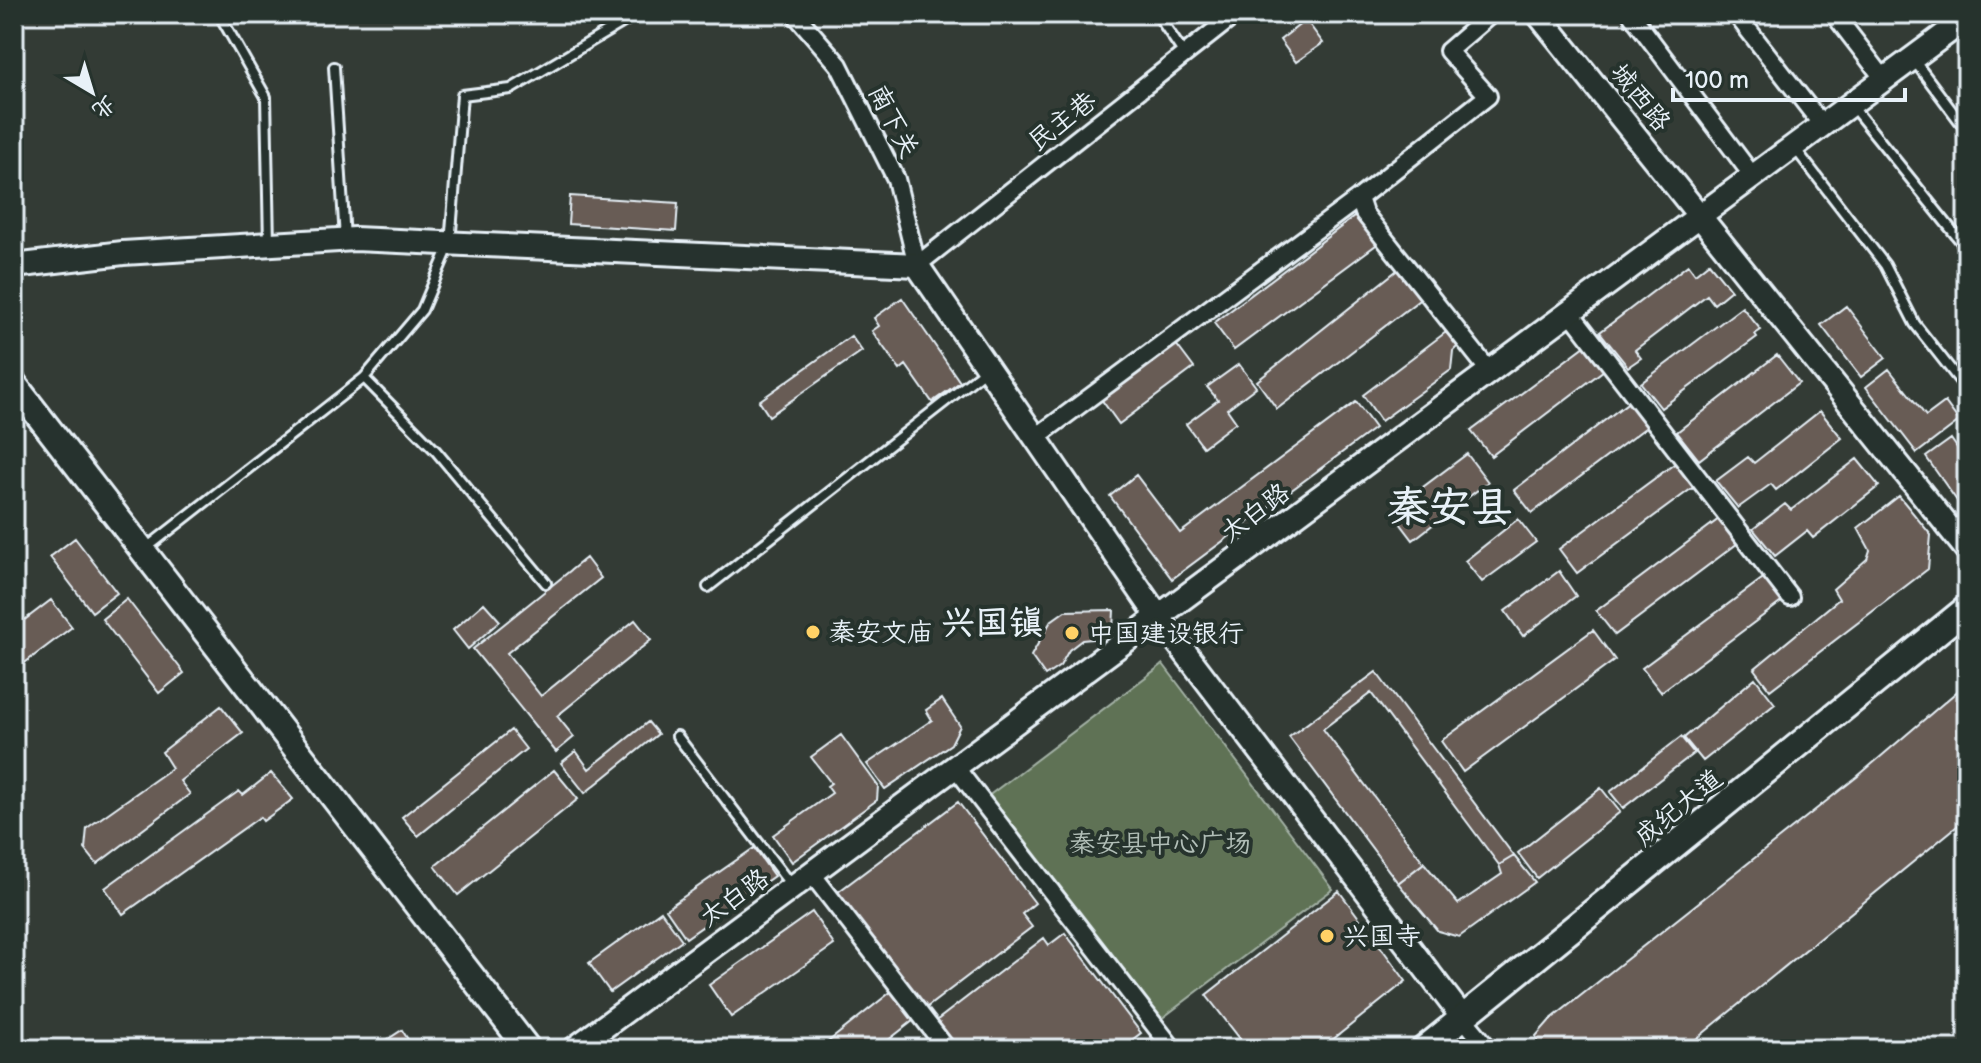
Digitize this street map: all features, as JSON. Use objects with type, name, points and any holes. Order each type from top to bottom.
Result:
[{"type":"main road","name":"城西路","points":[[1538,14],[1967,550]]},
{"type":"main road","name":"太白路","points":[[574,1049],[1967,18]]},
{"type":"main road","points":[[14,266],[123,253],[345,240],[917,265],[1159,618],[1463,1018]]},
{"type":"main road","points":[[14,384],[528,1049]]},
{"type":"main road","name":"成纪大道","points":[[1424,1049],[1967,608]]},
{"type":"street","name":"南下关","points":[[795,14],[839,65],[896,179],[917,265]]},
{"type":"street","name":"民主巷","points":[[917,265],[1236,14]]},
{"type":"street","points":[[1035,438],[1359,198],[1488,96],[1448,51],[1491,14]]},
{"type":"street","points":[[1631,14],[1752,175]]},
{"type":"street","points":[[1736,14],[1823,126]]},
{"type":"street","points":[[1834,14],[1884,79]]},
{"type":"street","points":[[1359,198],[1364,213],[1490,372]]},
{"type":"street","points":[[1570,312],[1790,597]]},
{"type":"street","points":[[956,768],[1173,1049]]},
{"type":"street","points":[[812,874],[947,1049]]},
{"type":"street","points":[[1463,1018],[1489,1049]]},
{"type":"lane","points":[[219,14],[266,97],[269,244]]},
{"type":"lane","points":[[143,551],[364,378],[422,310],[450,244],[462,95],[511,89],[637,14]]},
{"type":"lane","points":[[1157,14],[1185,55]]},
{"type":"lane","points":[[1913,58],[1967,131]]},
{"type":"lane","points":[[334,67],[345,240]]},
{"type":"lane","points":[[1852,105],[1967,249]]},
{"type":"lane","points":[[1794,146],[1885,265],[1915,324],[1967,390]]},
{"type":"lane","points":[[708,587],[987,368]]},
{"type":"lane","points":[[1959,380],[1967,373]]},
{"type":"lane","points":[[364,378],[436,451],[546,583]]},
{"type":"lane","points":[[677,736],[793,888]]},
{"type":"green space","name":"秦安县中心广场","points":[[1163,664],[1333,889],[1157,1022],[987,797]]},
{"type":"building","points":[[1306,20],[1323,43],[1296,62],[1280,40]]},
{"type":"building","points":[[570,196],[678,203],[676,231],[568,224]]},
{"type":"building","points":[[1358,214],[1380,242],[1234,350],[1214,323]]},
{"type":"building","points":[[1709,263],[1731,290],[1714,304],[1707,295],[1635,350],[1641,358],[1628,367],[1600,332],[1688,265],[1695,274]]},
{"type":"building","points":[[1400,268],[1423,297],[1277,409],[1257,381]]},
{"type":"building","points":[[902,298],[960,382],[932,402],[906,365],[900,370],[872,331],[879,326],[874,318]]},
{"type":"building","points":[[1846,306],[1886,358],[1861,377],[1821,325]]},
{"type":"building","points":[[1742,307],[1761,330],[1755,334],[1757,337],[1661,408],[1641,383]]},
{"type":"building","points":[[1446,332],[1458,346],[1453,351],[1451,370],[1381,421],[1363,395]]},
{"type":"building","points":[[851,336],[862,351],[769,416],[759,401]]},
{"type":"building","points":[[1176,344],[1194,368],[1119,424],[1101,399]]},
{"type":"building","points":[[1585,346],[1604,370],[1491,456],[1471,431]]},
{"type":"building","points":[[1777,355],[1799,383],[1699,460],[1677,432]]},
{"type":"building","points":[[1239,364],[1256,387],[1227,409],[1236,422],[1203,447],[1186,424],[1218,400],[1207,387]]},
{"type":"building","points":[[1889,369],[1926,416],[1945,402],[1959,421],[1917,453],[1866,387]]},
{"type":"building","points":[[1630,401],[1649,425],[1532,513],[1514,490]]},
{"type":"building","points":[[1356,402],[1375,428],[1172,579],[1110,496],[1136,475],[1180,533]]},
{"type":"building","points":[[1820,411],[1842,438],[1776,490],[1771,484],[1738,508],[1716,481],[1748,457],[1754,463]]},
{"type":"building","points":[[1951,439],[1967,462],[1967,506],[1960,505],[1926,457]]},
{"type":"building","points":[[1467,454],[1488,482],[1413,540],[1391,511]]},
{"type":"building","points":[[1857,459],[1879,486],[1813,538],[1807,531],[1775,556],[1753,529],[1785,504],[1791,510]]},
{"type":"building","points":[[1677,462],[1695,486],[1577,573],[1559,549]]},
{"type":"building","points":[[1899,496],[1931,535],[1928,569],[1770,690],[1754,669],[1839,599],[1833,589],[1867,559],[1870,550],[1858,528]]},
{"type":"building","points":[[1518,519],[1536,542],[1482,582],[1465,561]]},
{"type":"building","points":[[1719,519],[1738,543],[1615,635],[1596,611]]},
{"type":"building","points":[[75,538],[117,593],[92,612],[50,557]]},
{"type":"building","points":[[586,558],[601,578],[507,653],[541,696],[635,620],[651,640],[557,716],[574,737],[556,752],[473,649]]},
{"type":"building","points":[[1559,571],[1576,596],[1523,636],[1505,611]]},
{"type":"building","points":[[1766,576],[1784,600],[1661,692],[1642,668]]},
{"type":"building","points":[[127,599],[184,673],[159,693],[102,619]]},
{"type":"building","points":[[51,600],[72,627],[14,671],[14,628]]},
{"type":"building","points":[[484,603],[500,621],[468,649],[453,630]]},
{"type":"building","points":[[1114,610],[1113,630],[1102,638],[1082,640],[1069,650],[1060,666],[1045,676],[1031,656],[1051,621],[1065,611]]},
{"type":"building","points":[[1593,630],[1615,660],[1463,772],[1441,741]]},
{"type":"building","points":[[1376,672],[1514,856],[1499,865],[1371,693],[1323,729],[1424,863],[1398,883],[1289,737]]},
{"type":"building","points":[[1755,678],[1775,704],[1703,761],[1684,738]]},
{"type":"building","points":[[1967,683],[1967,818],[1684,1049],[1539,1049],[1536,1036],[1550,1020],[1858,776]]},
{"type":"building","points":[[942,699],[960,726],[951,744],[885,789],[867,764],[932,720],[926,710]]},
{"type":"building","points":[[221,706],[243,733],[180,781],[190,794],[97,864],[85,849],[87,828],[172,768],[162,752]]},
{"type":"building","points":[[648,722],[658,734],[585,793],[561,763],[576,751],[589,769]]},
{"type":"building","points":[[511,730],[526,749],[418,836],[402,817]]},
{"type":"building","points":[[841,735],[878,786],[877,800],[792,862],[773,835],[832,793],[827,786],[831,783],[811,757]]},
{"type":"building","points":[[1681,737],[1694,753],[1623,808],[1610,792]]},
{"type":"building","points":[[554,770],[578,799],[458,895],[435,866]]},
{"type":"building","points":[[271,773],[293,799],[263,821],[260,817],[123,914],[105,888],[239,791],[243,795]]},
{"type":"building","points":[[1601,788],[1620,812],[1537,878],[1518,853]]},
{"type":"building","points":[[958,802],[1035,903],[1022,914],[1032,927],[922,1011],[834,895]]},
{"type":"building","points":[[754,848],[774,876],[686,938],[666,909]]},
{"type":"building","points":[[1514,856],[1535,882],[1459,937],[1438,931],[1398,883],[1424,863],[1458,904],[1502,874],[1499,865]]},
{"type":"building","name":"兴国寺","points":[[1339,891],[1406,981],[1321,1049],[1248,1049],[1206,995]]},
{"type":"building","points":[[661,911],[682,940],[610,992],[589,963]]},
{"type":"building","points":[[812,912],[834,945],[731,1017],[709,985]]},
{"type":"building","points":[[1065,933],[1141,1033],[1120,1049],[957,1049],[936,1021],[1044,938],[1049,945]]},
{"type":"building","points":[[892,991],[914,1020],[877,1049],[819,1049]]},
{"type":"building","points":[[402,1030],[414,1049],[373,1049]]},
{"type":"place","name":"秦安文庙","points":[[813,632]]},
{"type":"place","name":"中国建设银行","points":[[1072,633]]},
{"type":"place","name":"兴国寺","points":[[1327,936]]},
{"type":"district","name":"秦安县","points":[[1450,506]]},
{"type":"district","name":"兴国镇","points":[[992,622]]}]
